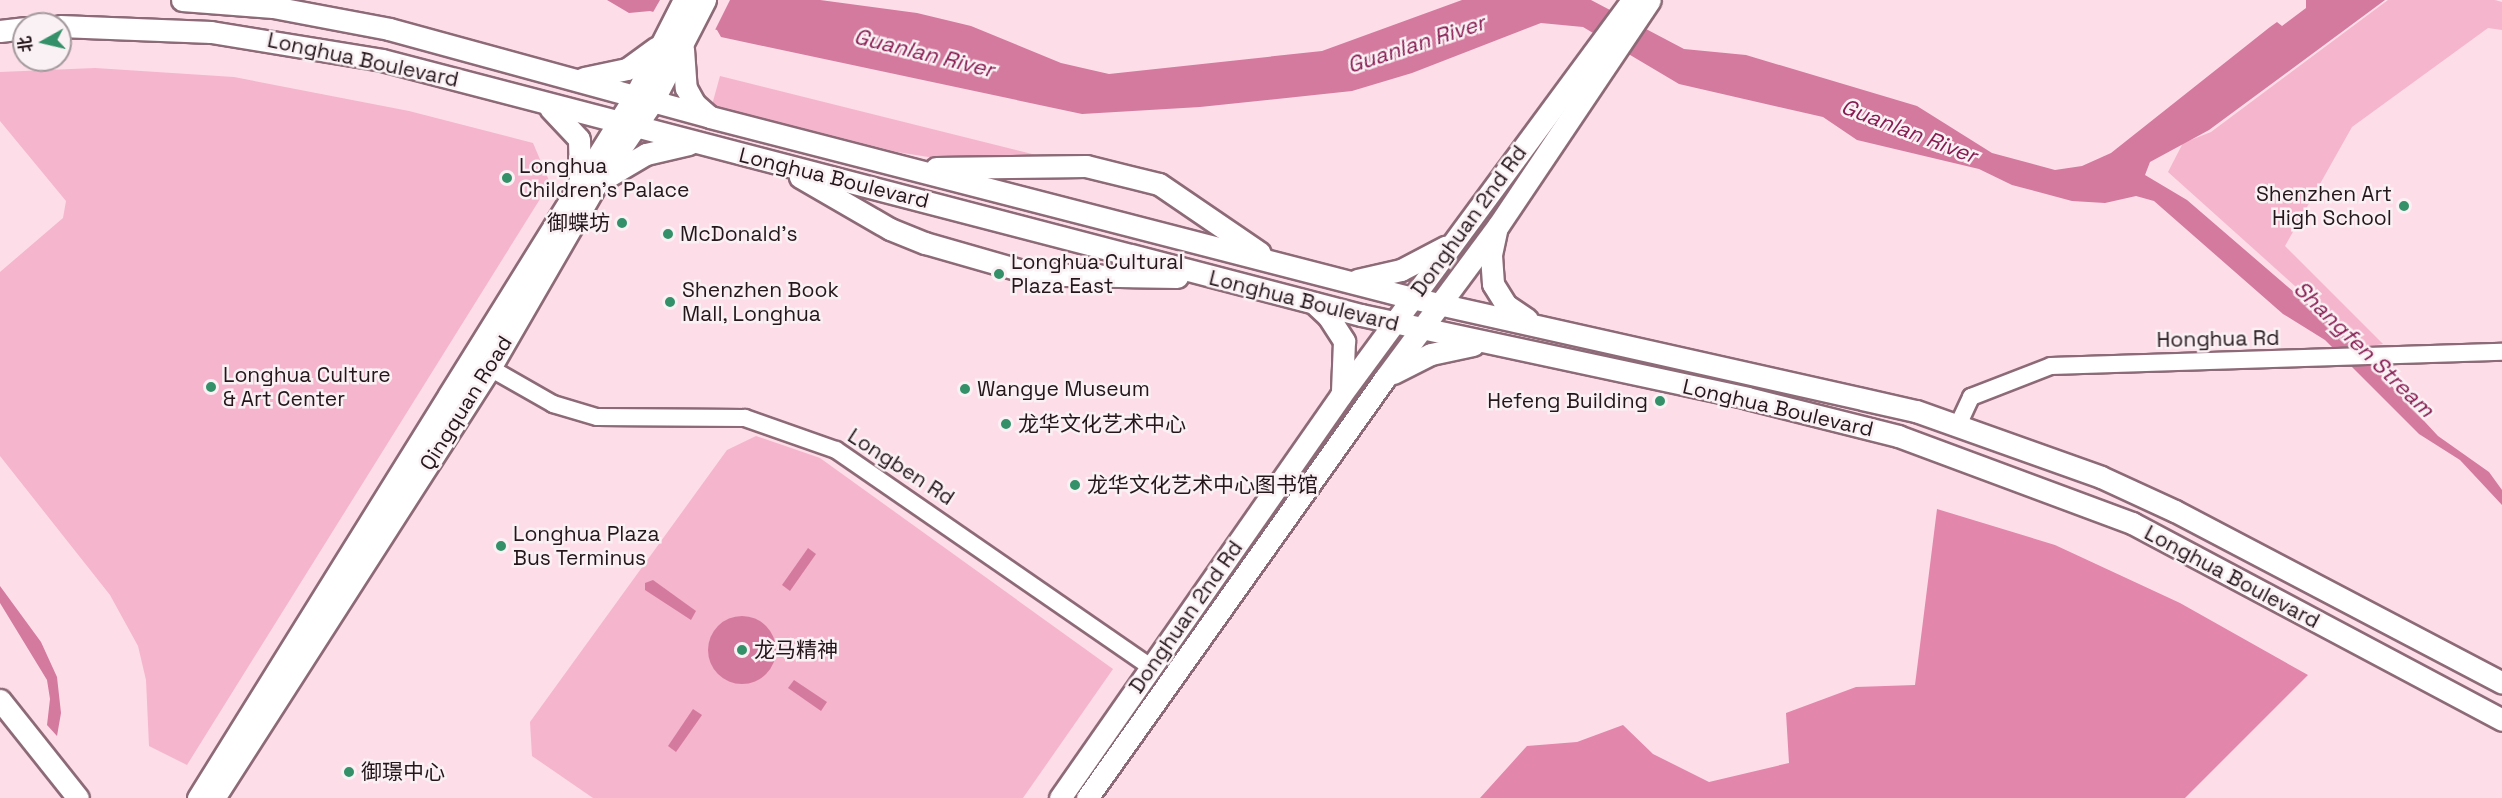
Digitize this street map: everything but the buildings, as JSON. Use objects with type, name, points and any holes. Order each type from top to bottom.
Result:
[{"type":"main road","name":"Longhua Boulevard","points":[[182,0],[273,7],[336,17],[575,79],[710,117],[1412,298],[1840,391],[1959,423],[2101,477],[2175,511],[2502,683]]},
{"type":"main road","name":"Qingquan Road","points":[[674,42],[684,0]]},
{"type":"main road","name":"Qingquan Road","points":[[198,798],[644,99],[674,42],[705,0]]},
{"type":"main road","name":"Donghuan 2nd Rd","points":[[1088,798],[1385,378],[1498,226],[1562,135],[1632,0]]},
{"type":"main road","name":"Donghuan 2nd Rd","points":[[1060,798],[1341,395],[1450,244],[1602,54],[1650,0]]},
{"type":"main road","name":"Longhua Boulevard","points":[[72,26],[151,27],[264,38],[382,60],[1420,330],[1827,418],[1898,436],[2003,472],[2132,523],[2502,720]]},
{"type":"main road","points":[[575,79],[627,69],[674,42],[686,88],[695,104],[710,117]]},
{"type":"main road","points":[[542,102],[564,119],[579,139],[587,186],[646,154],[694,143]]},
{"type":"main road","points":[[781,165],[890,229],[925,243],[1019,270],[1064,275],[1217,279]]},
{"type":"main road","points":[[912,168],[1086,166],[1159,184],[1272,261]]},
{"type":"main road","name":"Qingquan Road","points":[[214,798],[490,369],[587,186]]},
{"type":"main road","points":[[1498,226],[1491,255],[1493,284],[1506,305],[1538,326]]},
{"type":"main road","points":[[1343,280],[1389,274],[1450,244]]},
{"type":"main road","points":[[1313,303],[1328,316],[1344,341],[1346,365],[1341,395]]},
{"type":"main road","points":[[1385,378],[1431,354],[1485,344]]},
{"type":"main road","points":[[0,700],[78,798]]},
{"type":"main road","points":[[0,722],[61,798]]},
{"type":"street","name":"Honghua Rd","points":[[1959,423],[1971,397],[2051,366],[2330,360],[2502,352]]},
{"type":"street","name":"Longben Rd","points":[[490,369],[553,404],[585,415],[626,420],[745,418],[836,450],[1151,667]]},
{"type":"shaded area","points":[[2388,0],[2495,0],[2502,2],[2502,30],[2488,28],[2352,127],[2285,246],[2383,344],[2363,347],[2168,172],[2183,143],[2211,132]]},
{"type":"shaded area","name":"Longhua Culture & Art Center","points":[[95,68],[234,77],[409,111],[533,143],[550,183],[187,765],[149,746],[146,680],[138,646],[110,595],[0,456],[0,272],[63,218],[66,201],[0,121],[0,72],[72,72],[72,69]]},
{"type":"shaded area","points":[[720,76],[1044,157],[941,159],[897,152],[712,105]]},
{"type":"shaded area","points":[[756,436],[820,458],[1113,669],[1023,798],[593,798],[532,756],[530,722],[727,450]]},
{"type":"shaded area","points":[[1937,509],[2055,545],[2180,603],[2308,675],[2185,798],[1480,798],[1527,746],[1577,742],[1623,725],[1653,754],[1709,782],[1789,763],[1786,713],[1856,687],[1915,685]]},
{"type":"water","name":"Guanlan River","points":[[607,0],[820,0],[917,13],[971,26],[1061,63],[1109,74],[1322,51],[1462,0],[1591,0],[1684,49],[1746,55],[1917,106],[1992,153],[2055,170],[2082,166],[2111,153],[2270,27],[2277,22],[2282,26],[2306,8],[2306,0],[2385,0],[2209,130],[2150,162],[2145,175],[2187,200],[2346,337],[2438,436],[2489,472],[2502,490],[2502,505],[2460,460],[2419,434],[2325,340],[2283,314],[2154,201],[2136,196],[2105,203],[2072,201],[2012,185],[1979,169],[1857,140],[1823,117],[1679,84],[1583,27],[1541,23],[1412,73],[1352,91],[1200,107],[1082,114],[721,37],[717,30],[650,11],[629,13]]},
{"type":"water","points":[[808,548],[816,554],[790,591],[782,585]]},
{"type":"water","points":[[653,580],[696,611],[691,620],[645,590],[645,583]]},
{"type":"water","points":[[0,586],[41,642],[57,677],[61,713],[57,736],[47,725],[50,699],[47,680],[0,603]]},
{"type":"water","points":[[742,616],[755,619],[766,626],[773,637],[776,650],[773,663],[766,674],[755,681],[742,684],[729,681],[718,674],[711,663],[708,650],[711,637],[718,626],[729,619]]},
{"type":"water","points":[[794,680],[827,702],[821,711],[788,688]]},
{"type":"water","points":[[693,709],[702,715],[676,752],[668,746]]},
{"type":"pier","points":[[660,0],[730,0],[714,32],[652,14]]},
{"type":"place","name":"Longhua Children's Palace","points":[[507,178]]},
{"type":"place","name":"Shenzhen Art High School","points":[[2404,206]]},
{"type":"place","name":"御蝶坊","points":[[622,223]]},
{"type":"place","name":"McDonald's","points":[[668,234]]},
{"type":"place","name":"Longhua Cultural Plaza East","points":[[999,274]]},
{"type":"place","name":"Shenzhen Book Mall, Longhua","points":[[670,302]]},
{"type":"place","name":"Longhua Culture & Art Center","points":[[211,387]]},
{"type":"place","name":"Wangye Museum","points":[[965,389]]},
{"type":"place","name":"Hefeng Building","points":[[1660,401]]},
{"type":"place","name":"龙华文化艺术中心","points":[[1006,424]]},
{"type":"place","name":"龙华文化艺术中心图书馆","points":[[1075,485]]},
{"type":"place","name":"Longhua Plaza Bus Terminus","points":[[501,546]]},
{"type":"place","name":"龙马精神","points":[[742,650]]},
{"type":"place","name":"御璟中心","points":[[349,772]]},
{"type":"water label","name":"Shangfen Stream","points":[[2364,349]]}]
